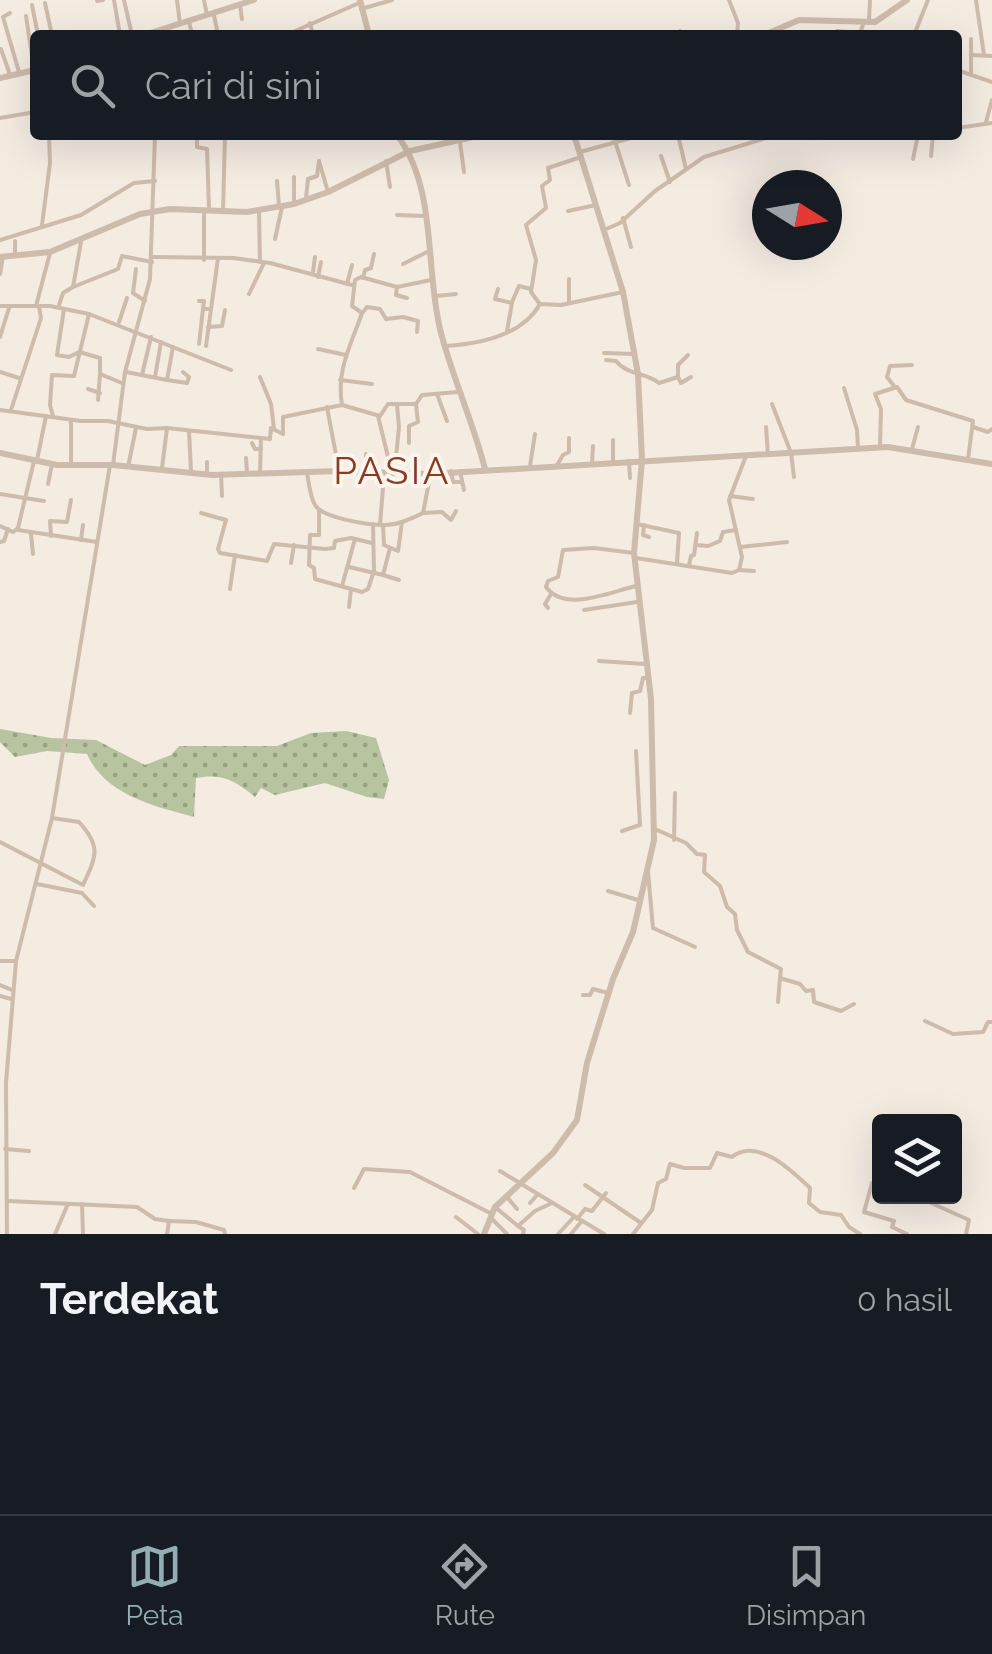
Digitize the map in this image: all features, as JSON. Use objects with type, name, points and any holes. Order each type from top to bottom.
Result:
[{"type":"street","points":[[114,0],[119,30]]},
{"type":"street","points":[[124,0],[131,30]]},
{"type":"street","points":[[177,0],[180,24]]},
{"type":"street","points":[[204,0],[216,30]]},
{"type":"street","points":[[165,30],[253,0]]},
{"type":"street","points":[[297,30],[360,4],[392,0]]},
{"type":"street","points":[[729,0],[737,30]]},
{"type":"street","points":[[870,0],[872,30]]},
{"type":"street","points":[[862,30],[907,0]]},
{"type":"street","points":[[916,30],[928,0]]},
{"type":"street","points":[[976,0],[984,56]]},
{"type":"street","points":[[45,3],[51,30]]},
{"type":"street","points":[[360,4],[368,30]]},
{"type":"street","points":[[32,5],[40,30]]},
{"type":"street","points":[[240,5],[242,20]]},
{"type":"street","points":[[10,13],[3,17],[14,74]]},
{"type":"street","points":[[26,16],[30,40]]},
{"type":"street","points":[[785,30],[805,20],[869,22]]},
{"type":"street","points":[[189,21],[191,30]]},
{"type":"street","points":[[310,24],[312,30]]},
{"type":"street","points":[[970,76],[971,40]]},
{"type":"street","points":[[1,48],[14,74]]},
{"type":"street","points":[[971,55],[992,56]]},
{"type":"street","points":[[0,78],[30,71]]},
{"type":"street","points":[[962,73],[992,82]]},
{"type":"street","points":[[962,127],[989,122],[992,100]]},
{"type":"street","points":[[0,118],[30,113]]},
{"type":"street","points":[[42,225],[49,140]]},
{"type":"street","points":[[7,1234],[8,1185],[2,1131],[12,990],[52,818],[125,372],[145,301],[152,259],[156,140]]},
{"type":"street","points":[[197,140],[197,148],[207,148],[204,260]]},
{"type":"street","points":[[223,212],[224,140]]},
{"type":"street","points":[[401,140],[410,151],[419,178],[431,280],[445,346],[485,469]]},
{"type":"street","points":[[0,274],[2,256],[50,252],[140,214],[170,209],[259,212],[294,204],[328,192],[410,151],[454,140]]},
{"type":"street","points":[[462,140],[464,172]]},
{"type":"street","points":[[578,140],[623,292],[638,374],[641,524],[643,536],[648,536]]},
{"type":"street","points":[[540,304],[531,289],[536,260],[526,224],[546,208],[542,186],[550,180],[548,168],[622,140]]},
{"type":"street","points":[[679,140],[687,171]]},
{"type":"street","points":[[734,140],[736,145]]},
{"type":"street","points":[[604,230],[620,223],[704,157],[750,140]]},
{"type":"street","points":[[913,160],[917,140]]},
{"type":"street","points":[[931,156],[933,140]]},
{"type":"street","points":[[614,142],[629,185]]},
{"type":"street","points":[[660,156],[670,182]]},
{"type":"street","points":[[306,200],[308,178],[316,176],[319,161],[328,192]]},
{"type":"street","points":[[386,161],[390,187]]},
{"type":"street","points":[[294,177],[294,204]]},
{"type":"street","points":[[0,240],[80,215],[134,183],[155,181]]},
{"type":"street","points":[[276,238],[281,207],[277,181]]},
{"type":"street","points":[[568,211],[596,205]]},
{"type":"street","points":[[249,294],[262,262],[259,212]]},
{"type":"street","points":[[397,215],[424,216]]},
{"type":"street","points":[[623,218],[631,247]]},
{"type":"street","points":[[73,288],[81,237]]},
{"type":"street","points":[[15,242],[15,255]]},
{"type":"street","points":[[403,264],[428,251]]},
{"type":"street","points":[[11,410],[41,318],[38,306],[50,252]]},
{"type":"street","points":[[363,278],[365,270],[371,268],[374,254]]},
{"type":"street","points":[[98,400],[100,358],[79,352],[69,357],[57,355],[63,293],[119,268],[122,256],[152,259],[173,255],[262,262],[350,284]]},
{"type":"street","points":[[312,273],[315,257]]},
{"type":"street","points":[[199,301],[204,302],[206,309],[208,327],[203,345],[206,309],[218,258]]},
{"type":"street","points":[[318,278],[321,262]]},
{"type":"street","points":[[352,265],[352,306],[362,313]]},
{"type":"street","points":[[136,269],[133,294],[145,301]]},
{"type":"street","points":[[350,284],[357,278],[397,286],[431,280]]},
{"type":"street","points":[[568,279],[569,302]]},
{"type":"street","points":[[397,286],[396,295],[407,298]]},
{"type":"street","points":[[507,332],[518,286],[531,289]]},
{"type":"street","points":[[498,289],[495,299],[512,304]]},
{"type":"street","points":[[540,304],[623,292]]},
{"type":"street","points":[[434,297],[456,294]]},
{"type":"street","points":[[119,323],[127,298]]},
{"type":"street","points":[[445,346],[499,337],[532,318],[540,304]]},
{"type":"street","points":[[0,306],[62,308],[89,314],[232,370]]},
{"type":"street","points":[[0,337],[10,306]]},
{"type":"street","points":[[342,405],[340,380],[346,355],[368,307],[380,310],[386,319],[403,317],[418,322],[418,332]]},
{"type":"street","points":[[208,327],[222,326],[225,310]]},
{"type":"street","points":[[16,530],[49,417],[52,375],[74,377],[89,314]]},
{"type":"street","points":[[142,375],[151,337]]},
{"type":"street","points":[[155,377],[161,342]]},
{"type":"street","points":[[167,380],[173,348]]},
{"type":"street","points":[[318,350],[346,355]]},
{"type":"street","points":[[604,352],[634,354]]},
{"type":"street","points":[[688,355],[679,363],[678,378],[681,383],[691,377]]},
{"type":"street","points":[[606,360],[652,376],[658,383],[678,378]]},
{"type":"street","points":[[912,364],[890,366],[887,377],[906,400],[970,420],[973,427],[968,461]]},
{"type":"street","points":[[0,372],[19,378]]},
{"type":"street","points":[[125,372],[187,383],[189,376],[183,372]]},
{"type":"street","points":[[100,374],[123,384]]},
{"type":"street","points":[[260,377],[274,428],[282,434],[283,417],[327,406],[342,405],[378,416]]},
{"type":"street","points":[[340,380],[372,384]]},
{"type":"street","points":[[880,447],[881,409],[874,396],[894,386]]},
{"type":"street","points":[[844,388],[858,430],[858,448]]},
{"type":"street","points":[[88,389],[100,393]]},
{"type":"street","points":[[409,443],[409,426],[418,422],[416,404],[422,395],[458,392]]},
{"type":"street","points":[[438,394],[447,421]]},
{"type":"street","points":[[388,460],[396,457],[398,404]]},
{"type":"street","points":[[307,473],[314,503],[320,511],[319,535],[310,535],[309,565],[314,568],[315,579],[366,592],[374,571],[372,543],[388,473],[378,416],[386,405],[416,404]]},
{"type":"street","points":[[772,404],[790,453],[794,477]]},
{"type":"street","points":[[327,406],[339,471]]},
{"type":"street","points":[[0,410],[136,428],[270,439],[270,429],[274,428]]},
{"type":"street","points":[[71,420],[71,464]]},
{"type":"street","points":[[766,426],[768,454]]},
{"type":"street","points":[[912,449],[918,427]]},
{"type":"street","points":[[973,427],[987,432],[992,429]]},
{"type":"street","points":[[128,467],[136,428]]},
{"type":"street","points":[[162,471],[167,428]]},
{"type":"street","points":[[189,432],[191,473]]},
{"type":"street","points":[[530,466],[535,434]]},
{"type":"street","points":[[260,438],[260,473]]},
{"type":"street","points":[[558,465],[562,454],[570,452],[568,438]]},
{"type":"street","points":[[613,440],[613,462]]},
{"type":"street","points":[[252,443],[254,449],[261,448]]},
{"type":"street","points":[[592,462],[594,446]]},
{"type":"street","points":[[0,454],[52,464],[207,474],[430,474],[880,447],[992,464]]},
{"type":"street","points":[[366,454],[367,472]]},
{"type":"street","points":[[739,570],[740,546],[730,496],[746,456]]},
{"type":"street","points":[[246,458],[247,474]]},
{"type":"street","points":[[629,461],[630,478]]},
{"type":"street","points":[[207,462],[207,474]]},
{"type":"street","points":[[48,484],[52,464]]},
{"type":"street","points":[[456,471],[454,482],[462,482],[464,490]]},
{"type":"street","points":[[221,474],[222,496]]},
{"type":"street","points":[[423,513],[430,474]]},
{"type":"street","points":[[0,494],[44,501]]},
{"type":"street","points":[[730,496],[753,499]]},
{"type":"street","points":[[51,536],[50,521],[67,522],[71,500]]},
{"type":"street","points":[[320,511],[379,525],[402,522],[423,513],[442,512],[451,520],[456,511]]},
{"type":"street","points":[[201,513],[226,520],[218,550],[267,561],[272,544],[334,548],[335,542],[355,539],[372,543]]},
{"type":"street","points":[[379,525],[383,544],[400,549],[402,522]]},
{"type":"street","points":[[456,1216],[481,1234],[491,1212],[553,1153],[577,1120],[586,1068],[608,993],[642,901],[654,829],[648,664],[634,556],[641,524]]},
{"type":"street","points":[[641,524],[679,534],[677,563]]},
{"type":"street","points":[[82,540],[83,525]]},
{"type":"street","points":[[0,526],[97,542]]},
{"type":"street","points":[[0,542],[8,529]]},
{"type":"street","points":[[689,567],[696,539],[708,546],[720,542],[723,532],[736,530]]},
{"type":"street","points":[[31,534],[33,554]]},
{"type":"street","points":[[342,586],[355,539]]},
{"type":"street","points":[[740,546],[787,542]]},
{"type":"street","points":[[291,563],[294,545]]},
{"type":"street","points":[[383,575],[390,548]]},
{"type":"street","points":[[636,586],[564,600],[551,594],[546,586],[549,580],[558,578],[563,550],[594,548],[732,573],[754,570]]},
{"type":"street","points":[[230,589],[235,555]]},
{"type":"street","points":[[348,567],[399,580]]},
{"type":"street","points":[[349,607],[351,589]]},
{"type":"street","points":[[548,608],[545,605],[551,594]]},
{"type":"street","points":[[596,596],[599,609]]},
{"type":"street","points":[[584,610],[637,602]]},
{"type":"street","points":[[600,661],[648,664]]},
{"type":"street","points":[[630,713],[632,693],[639,692],[642,678],[649,678]]},
{"type":"street","points":[[622,831],[640,826],[636,752]]},
{"type":"street","points":[[674,840],[676,793]]},
{"type":"street","points":[[638,807],[653,806]]},
{"type":"street","points":[[52,818],[80,822],[95,843],[95,856],[84,885],[94,906]]},
{"type":"street","points":[[654,829],[688,844],[697,854],[706,855],[704,872],[721,888],[748,952],[781,969],[778,1002]]},
{"type":"street","points":[[0,842],[84,885]]},
{"type":"street","points":[[648,872],[653,928],[695,947]]},
{"type":"street","points":[[37,884],[86,895]]},
{"type":"street","points":[[608,891],[642,901]]},
{"type":"street","points":[[0,961],[16,961]]},
{"type":"street","points":[[780,978],[800,984],[806,991],[812,990],[814,1002],[840,1011],[854,1004]]},
{"type":"street","points":[[0,985],[12,990]]},
{"type":"street","points":[[583,995],[590,995],[594,989],[608,993]]},
{"type":"street","points":[[0,996],[12,999]]},
{"type":"street","points":[[825,1016],[826,1006]]},
{"type":"street","points":[[925,1021],[953,1034],[983,1032],[992,1022]]},
{"type":"street","points":[[5,1149],[29,1150]]},
{"type":"street","points":[[633,1234],[654,1204],[658,1185],[667,1177],[670,1164],[710,1168],[717,1153],[732,1156],[751,1149],[791,1170],[810,1188],[809,1203],[820,1212],[841,1216],[860,1234]]},
{"type":"street","points":[[354,1188],[364,1169],[398,1169],[518,1226],[523,1234]]},
{"type":"street","points":[[500,1172],[604,1234]]},
{"type":"street","points":[[872,1183],[864,1212],[894,1220],[892,1226],[907,1234]]},
{"type":"street","points":[[0,1184],[8,1185]]},
{"type":"street","points":[[585,1184],[642,1223]]},
{"type":"street","points":[[530,1203],[536,1195]]},
{"type":"street","points":[[571,1234],[585,1209],[592,1211],[605,1195]]},
{"type":"street","points":[[506,1196],[517,1208]]},
{"type":"street","points":[[8,1200],[137,1207],[155,1219],[196,1222],[224,1230],[224,1234]]},
{"type":"street","points":[[55,1234],[68,1204]]},
{"type":"street","points":[[82,1204],[83,1234]]},
{"type":"street","points":[[518,1226],[550,1204]]},
{"type":"street","points":[[934,1204],[969,1220],[966,1234]]},
{"type":"street","points":[[491,1212],[507,1234]]},
{"type":"street","points":[[558,1234],[578,1219]]},
{"type":"street","points":[[167,1234],[169,1221]]},
{"type":"green space","points":[[0,729],[51,738],[96,740],[145,765],[171,755],[179,746],[277,746],[311,733],[346,731],[376,738],[389,780],[384,799],[325,783],[275,795],[261,788],[255,797],[227,779],[196,778],[194,817],[147,803],[118,789],[95,768],[87,754],[47,751],[15,757],[0,742]]},
{"type":"district","name":"PASIA","points":[[392,470]]}]
